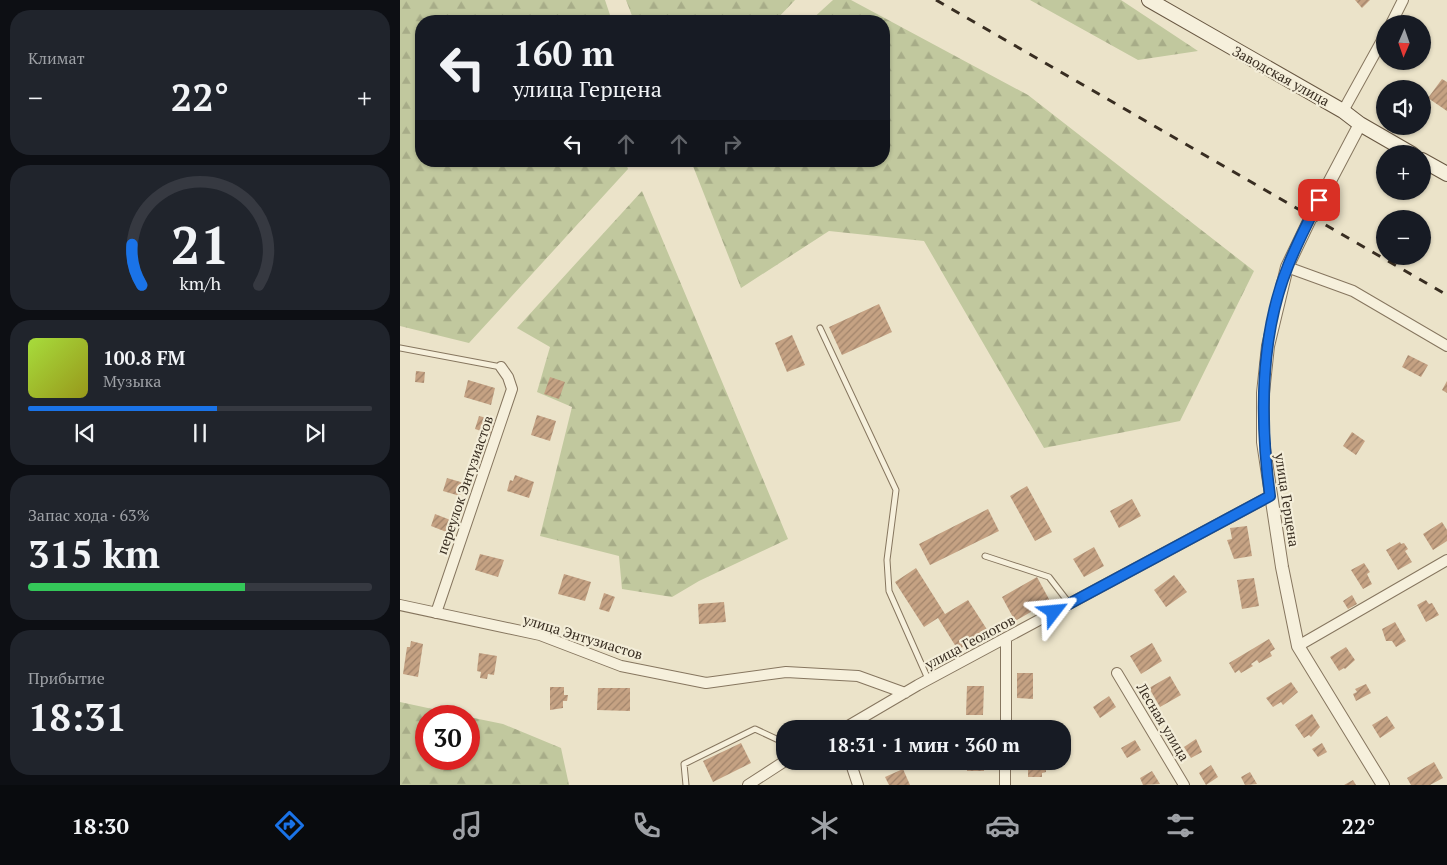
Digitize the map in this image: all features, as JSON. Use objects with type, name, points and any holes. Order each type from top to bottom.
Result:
[{"type":"main road","name":"Заводская улица","points":[[1149,0],[1343,111],[1360,124],[1396,145]]},
{"type":"main road","points":[[1431,165],[1447,174]]},
{"type":"street","points":[[1396,15],[1403,0]]},
{"type":"street","points":[[1343,111],[1376,51]]},
{"type":"street","name":"улица Герцена","points":[[1360,124],[1287,267],[1268,346],[1263,393],[1263,442],[1270,496],[1298,646],[1383,785]]},
{"type":"street","points":[[1287,267],[1354,291],[1447,346]]},
{"type":"street","name":"переулок Энтузиастов","points":[[436,613],[512,389],[502,367]]},
{"type":"street","name":"улица Геологов","points":[[858,720],[1270,496]]},
{"type":"street","points":[[1298,646],[1447,560]]},
{"type":"street","name":"улица Энтузиастов","points":[[400,605],[540,635],[621,666],[706,683],[786,672],[858,676],[905,693]]},
{"type":"street","points":[[1006,639],[1006,720]]},
{"type":"street","name":"Лесная улица","points":[[1117,673],[1184,785]]},
{"type":"street","points":[[748,785],[776,767]]},
{"type":"street","points":[[853,770],[858,785]]},
{"type":"street","points":[[1005,785],[1006,770]]},
{"type":"lane","points":[[820,328],[896,490],[887,560],[889,591],[929,680]]},
{"type":"lane","points":[[400,348],[502,367]]},
{"type":"lane","points":[[985,556],[1049,577],[1070,604]]},
{"type":"lane","points":[[686,785],[684,764],[755,729],[776,739]]},
{"type":"green space","points":[[400,0],[605,0],[610,15],[415,15],[415,167],[627,167],[628,169],[469,343],[400,326]]},
{"type":"green space","points":[[626,0],[795,0],[781,15],[632,15]]},
{"type":"green space","points":[[833,0],[851,0],[879,15],[817,15]]},
{"type":"green space","points":[[1030,0],[1121,0],[1198,51],[1138,60]]},
{"type":"green space","points":[[890,21],[1028,95],[1254,271],[1180,421],[1044,448],[924,241],[829,231],[741,288],[693,167],[890,167]]},
{"type":"green space","points":[[642,191],[788,539],[699,581],[672,597],[622,589],[619,556],[540,536],[572,407],[537,392],[550,347],[517,328]]},
{"type":"green space","points":[[400,702],[415,705],[415,770],[480,770],[480,719],[503,724],[561,748],[569,785],[400,785]]},
{"type":"building","points":[[1355,0],[1370,0],[1362,8]]},
{"type":"building","points":[[1442,79],[1447,82],[1447,111],[1431,100],[1431,94]]},
{"type":"building","points":[[879,304],[892,332],[842,355],[829,327]]},
{"type":"building","points":[[792,335],[805,365],[787,372],[775,343]]},
{"type":"building","points":[[1408,355],[1428,365],[1421,377],[1402,367]]},
{"type":"building","points":[[416,371],[425,372],[424,383],[415,382]]},
{"type":"building","points":[[550,377],[565,382],[559,399],[544,394]]},
{"type":"building","points":[[468,380],[495,388],[491,405],[464,397]]},
{"type":"building","points":[[1447,381],[1447,393],[1442,390]]},
{"type":"building","points":[[537,415],[556,421],[550,441],[531,435]]},
{"type":"building","points":[[479,416],[495,420],[490,434],[475,429]]},
{"type":"building","points":[[1352,432],[1365,441],[1356,455],[1343,446]]},
{"type":"building","points":[[515,475],[534,482],[529,498],[507,491],[510,480],[513,481]]},
{"type":"building","points":[[447,478],[464,483],[460,496],[443,491]]},
{"type":"building","points":[[1027,486],[1052,532],[1035,541],[1010,496]]},
{"type":"building","points":[[1132,499],[1141,516],[1119,528],[1110,511]]},
{"type":"building","points":[[988,509],[999,531],[930,565],[919,544]]},
{"type":"building","points":[[435,514],[453,521],[449,533],[431,526]]},
{"type":"building","points":[[1442,522],[1447,530],[1447,541],[1433,550],[1423,534]]},
{"type":"building","points":[[1247,526],[1252,556],[1234,559],[1227,540],[1232,539],[1230,528]]},
{"type":"building","points":[[1400,542],[1401,544],[1404,543],[1408,549],[1405,551],[1412,562],[1398,570],[1386,550]]},
{"type":"building","points":[[1094,547],[1104,566],[1084,577],[1073,559]]},
{"type":"building","points":[[480,554],[504,560],[498,577],[475,570]]},
{"type":"building","points":[[1364,563],[1370,572],[1367,574],[1372,584],[1363,589],[1351,570]]},
{"type":"building","points":[[916,568],[945,614],[968,600],[988,631],[958,650],[938,618],[924,627],[895,582]]},
{"type":"building","points":[[564,574],[591,582],[585,601],[558,594]]},
{"type":"building","points":[[1174,575],[1187,592],[1166,607],[1154,590]]},
{"type":"building","points":[[1037,577],[1050,601],[1015,621],[1002,597]]},
{"type":"building","points":[[1254,578],[1259,606],[1242,609],[1237,580]]},
{"type":"building","points":[[604,593],[615,597],[609,612],[599,609]]},
{"type":"building","points":[[1352,595],[1357,604],[1348,609],[1343,601]]},
{"type":"building","points":[[1426,600],[1429,604],[1432,603],[1439,615],[1426,622],[1417,605]]},
{"type":"building","points":[[724,602],[726,622],[699,624],[698,604]]},
{"type":"building","points":[[1395,622],[1406,641],[1396,647],[1392,641],[1386,641],[1382,629]]},
{"type":"building","points":[[1269,639],[1275,649],[1270,652],[1272,656],[1259,663],[1257,660],[1251,664],[1253,666],[1241,673],[1239,670],[1235,673],[1229,663]]},
{"type":"building","points":[[411,641],[423,644],[418,677],[403,674],[407,647],[410,647]]},
{"type":"building","points":[[1152,643],[1162,661],[1141,674],[1130,656]]},
{"type":"building","points":[[1346,647],[1355,660],[1345,669],[1339,671],[1330,657]]},
{"type":"building","points":[[479,653],[497,656],[494,675],[488,674],[487,679],[480,678],[481,672],[477,671]]},
{"type":"building","points":[[1017,673],[1033,673],[1033,699],[1017,698]]},
{"type":"building","points":[[1170,676],[1181,695],[1160,707],[1149,688]]},
{"type":"building","points":[[1291,682],[1298,692],[1283,705],[1281,702],[1273,707],[1266,698]]},
{"type":"building","points":[[1366,684],[1371,693],[1356,701],[1353,694],[1357,692],[1355,689]]},
{"type":"building","points":[[967,686],[984,686],[983,715],[966,715]]},
{"type":"building","points":[[550,687],[564,687],[564,695],[568,695],[567,701],[563,701],[563,708],[550,710]]},
{"type":"building","points":[[598,688],[630,688],[630,711],[597,710]]},
{"type":"building","points":[[1109,696],[1116,707],[1100,718],[1093,707]]},
{"type":"building","points":[[1312,714],[1320,727],[1311,737],[1309,735],[1304,738],[1295,725]]},
{"type":"building","points":[[1387,716],[1395,728],[1380,738],[1372,725]]},
{"type":"building","points":[[1196,739],[1202,752],[1191,758],[1184,747]]},
{"type":"building","points":[[1135,740],[1141,750],[1127,758],[1121,748]]},
{"type":"building","points":[[741,743],[751,763],[713,782],[703,761]]},
{"type":"building","points":[[1322,743],[1327,752],[1318,757],[1312,749]]},
{"type":"building","points":[[1434,762],[1443,778],[1430,785],[1411,785],[1407,778]]},
{"type":"building","points":[[1211,765],[1218,777],[1206,785],[1199,773]]},
{"type":"building","points":[[903,770],[910,785],[889,785],[885,777]]},
{"type":"building","points":[[967,770],[984,770],[984,771]]},
{"type":"building","points":[[1028,770],[1046,770],[1046,772],[1042,773],[1042,777],[1028,777]]},
{"type":"building","points":[[1152,771],[1160,784],[1143,785],[1140,778]]},
{"type":"building","points":[[1250,772],[1257,784],[1245,785],[1241,777]]},
{"type":"building","points":[[1353,780],[1356,785],[1344,785]]},
{"type":"railway","points":[[936,0],[1447,295]]},
{"type":"route","points":[[1054,612],[1270,496],[1263,442],[1263,393],[1268,346],[1278,298],[1287,267],[1319,200]]}]
